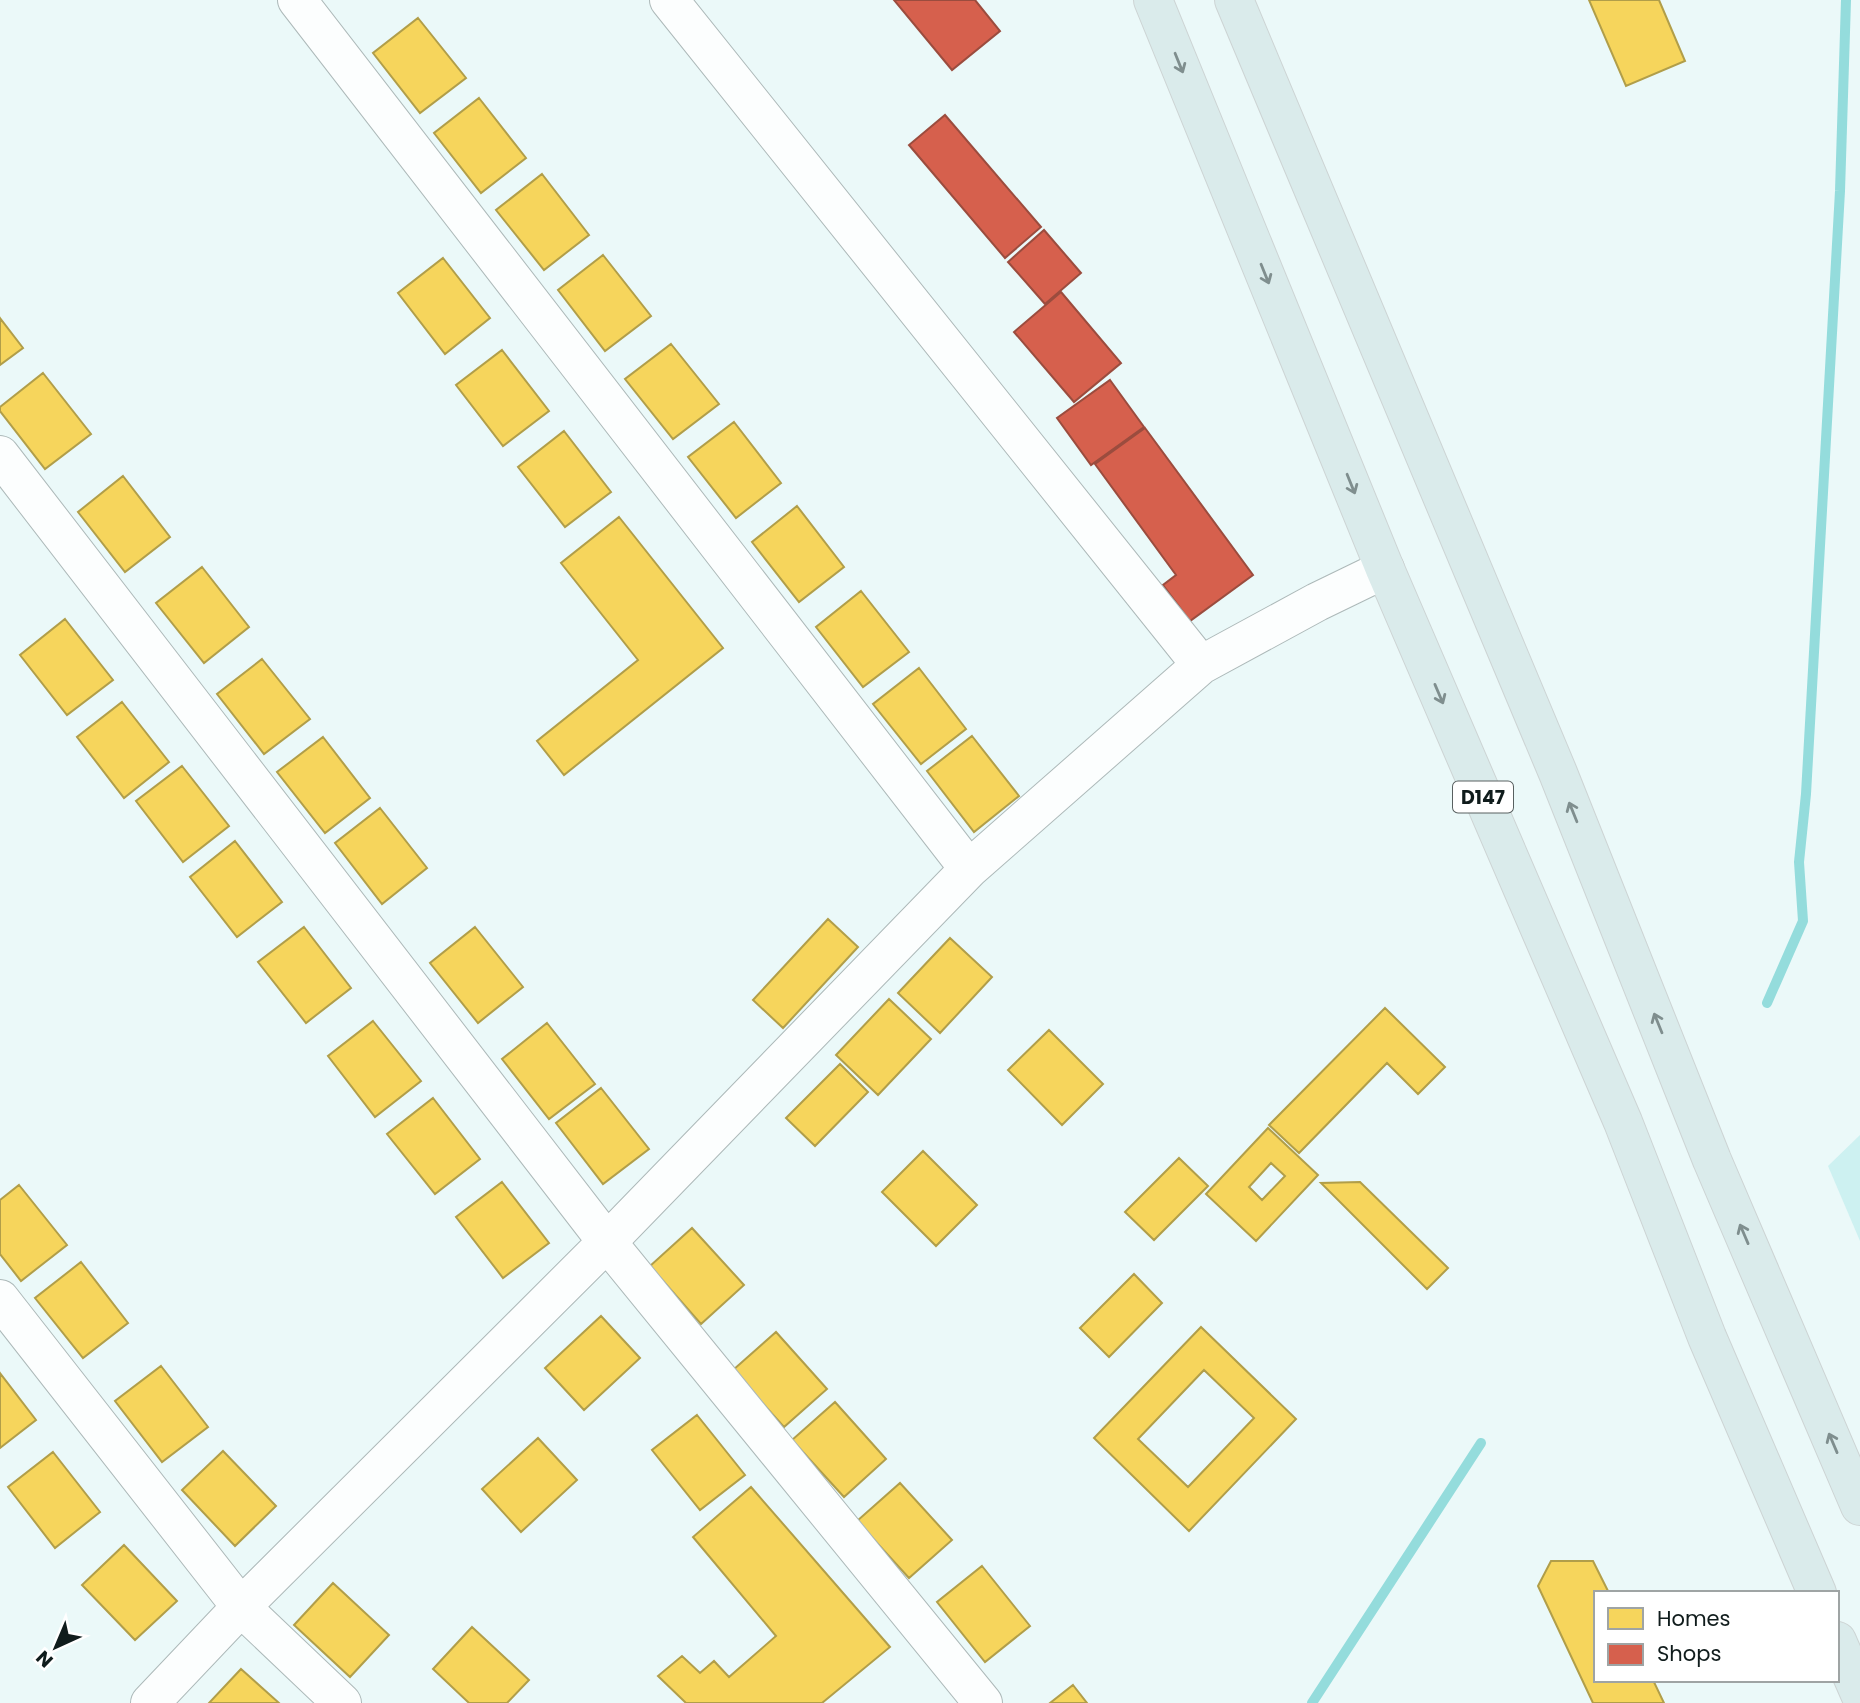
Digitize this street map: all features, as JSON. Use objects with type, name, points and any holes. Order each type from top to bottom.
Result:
[{"type":"main road","name":"D147","points":[[1153,0],[1385,569],[1623,1122],[1707,1337],[1816,1591]]},
{"type":"main road","points":[[1234,0],[1558,773],[1712,1160],[1860,1506]]},
{"type":"main road","points":[[1839,1646],[1860,1694]]},
{"type":"street","points":[[297,0],[969,869]]},
{"type":"street","points":[[668,0],[1201,665]]},
{"type":"street","points":[[0,455],[607,1242],[983,1703]]},
{"type":"street","points":[[150,1703],[240,1607],[607,1242],[969,869],[1201,665],[1317,602],[1385,569]]},
{"type":"street","points":[[0,1299],[240,1607],[342,1703]]},
{"type":"shaded area","points":[[1860,1135],[1860,1241],[1828,1166]]},
{"type":"building: Homes","points":[[1589,0],[1659,0],[1685,61],[1626,86]]},
{"type":"building: Homes","points":[[418,18],[466,78],[420,113],[373,53]]},
{"type":"building: Homes","points":[[479,98],[526,158],[481,193],[434,133]]},
{"type":"building: Homes","points":[[542,174],[589,235],[544,270],[496,210]]},
{"type":"building: Homes","points":[[603,255],[651,316],[605,351],[558,290]]},
{"type":"building: Homes","points":[[443,258],[490,318],[445,354],[398,293]]},
{"type":"building: Homes","points":[[0,318],[23,348],[0,365]]},
{"type":"building: Homes","points":[[671,344],[719,404],[673,439],[625,379]]},
{"type":"building: Homes","points":[[502,350],[549,411],[503,446],[456,385]]},
{"type":"building: Homes","points":[[43,373],[91,434],[45,469],[0,411],[0,407]]},
{"type":"building: Homes","points":[[734,422],[781,483],[736,518],[688,457]]},
{"type":"building: Homes","points":[[564,431],[611,492],[565,527],[518,467]]},
{"type":"building: Homes","points":[[123,476],[170,537],[125,572],[78,512]]},
{"type":"building: Homes","points":[[797,506],[844,567],[799,602],[752,542]]},
{"type":"building: Homes","points":[[619,517],[723,648],[564,775],[537,741],[638,660],[561,563]]},
{"type":"building: Homes","points":[[202,567],[249,627],[204,663],[156,603]]},
{"type":"building: Homes","points":[[861,591],[909,652],[863,687],[816,627]]},
{"type":"building: Homes","points":[[65,619],[113,680],[67,715],[20,655]]},
{"type":"building: Homes","points":[[262,659],[310,719],[264,754],[217,694]]},
{"type":"building: Homes","points":[[919,668],[966,729],[921,764],[873,704]]},
{"type":"building: Homes","points":[[122,702],[169,762],[124,798],[77,737]]},
{"type":"building: Homes","points":[[972,736],[1019,796],[974,832],[927,771]]},
{"type":"building: Homes","points":[[323,737],[370,798],[325,833],[277,772]]},
{"type":"building: Homes","points":[[182,766],[229,826],[183,862],[136,801]]},
{"type":"building: Homes","points":[[380,808],[427,868],[382,904],[335,843]]},
{"type":"building: Homes","points":[[235,841],[282,902],[237,937],[190,877]]},
{"type":"building: Homes","points":[[828,919],[858,947],[783,1028],[753,1000]]},
{"type":"building: Homes","points":[[304,927],[351,988],[306,1023],[258,962]]},
{"type":"building: Homes","points":[[475,927],[523,987],[478,1023],[430,963]]},
{"type":"building: Homes","points":[[950,938],[992,977],[940,1033],[898,993]]},
{"type":"building: Homes","points":[[889,999],[931,1039],[878,1095],[836,1055]]},
{"type":"building: Homes","points":[[1385,1008],[1445,1067],[1418,1094],[1387,1063],[1299,1153],[1269,1125]]},
{"type":"building: Homes","points":[[373,1021],[421,1081],[375,1117],[328,1056]]},
{"type":"building: Homes","points":[[547,1023],[595,1084],[549,1119],[502,1059]]},
{"type":"building: Homes","points":[[1049,1030],[1103,1084],[1062,1125],[1008,1070]]},
{"type":"building: Homes","points":[[840,1064],[868,1092],[815,1146],[786,1118]]},
{"type":"building: Homes","points":[[601,1088],[649,1149],[603,1184],[556,1123]]},
{"type":"building: Homes","points":[[433,1098],[480,1159],[435,1194],[387,1134]]},
{"type":"building: Homes","points":[[1268,1128],[1318,1175],[1256,1241],[1206,1194]],"holes":[[[1271,1163],[1285,1176],[1262,1200],[1249,1187]]]},
{"type":"building: Homes","points":[[923,1151],[977,1205],[936,1246],[882,1192]]},
{"type":"building: Homes","points":[[1179,1158],[1208,1186],[1154,1240],[1125,1212]]},
{"type":"building: Homes","points":[[502,1182],[549,1243],[503,1278],[456,1217]]},
{"type":"building: Homes","points":[[1360,1182],[1448,1268],[1427,1289],[1321,1183]]},
{"type":"building: Homes","points":[[19,1185],[67,1245],[21,1281],[0,1254],[0,1200]]},
{"type":"building: Homes","points":[[692,1228],[744,1285],[701,1324],[650,1266]]},
{"type":"building: Homes","points":[[81,1262],[128,1323],[83,1358],[35,1298]]},
{"type":"building: Homes","points":[[1134,1274],[1162,1303],[1109,1357],[1080,1328]]},
{"type":"building: Homes","points":[[601,1316],[640,1358],[584,1410],[545,1368]]},
{"type":"building: Homes","points":[[1201,1327],[1296,1419],[1189,1531],[1094,1438]],"holes":[[[1204,1370],[1254,1418],[1188,1487],[1138,1439]]]},
{"type":"building: Homes","points":[[776,1332],[827,1389],[784,1427],[733,1370]]},
{"type":"building: Homes","points":[[161,1366],[208,1427],[162,1462],[115,1401]]},
{"type":"building: Homes","points":[[0,1373],[36,1420],[0,1448]]},
{"type":"building: Homes","points":[[835,1402],[886,1459],[844,1497],[792,1440]]},
{"type":"building: Homes","points":[[697,1415],[745,1475],[700,1510],[652,1450]]},
{"type":"building: Homes","points":[[538,1438],[577,1480],[521,1532],[482,1489]]},
{"type":"building: Homes","points":[[223,1451],[276,1506],[235,1546],[182,1490]]},
{"type":"building: Homes","points":[[53,1452],[100,1512],[55,1548],[8,1487]]},
{"type":"building: Homes","points":[[900,1483],[952,1540],[909,1578],[857,1521]]},
{"type":"building: Homes","points":[[751,1487],[890,1647],[822,1703],[686,1703],[658,1676],[682,1656],[700,1673],[714,1661],[729,1677],[776,1636],[693,1537]]},
{"type":"building: Homes","points":[[124,1545],[177,1601],[135,1640],[82,1585]]},
{"type":"building: Homes","points":[[1551,1561],[1593,1561],[1608,1591],[1594,1591],[1594,1682],[1654,1682],[1664,1703],[1593,1703],[1538,1586]]},
{"type":"building: Homes","points":[[982,1566],[1030,1626],[985,1662],[937,1602]]},
{"type":"building: Homes","points":[[333,1583],[389,1635],[350,1677],[294,1625]]},
{"type":"building: Homes","points":[[472,1627],[529,1680],[507,1703],[469,1703],[433,1669]]},
{"type":"building: Homes","points":[[241,1669],[279,1703],[209,1703]]},
{"type":"building: Homes","points":[[1073,1685],[1087,1703],[1050,1703]]},
{"type":"building: Shops","points":[[894,0],[975,0],[1000,31],[952,70]]},
{"type":"building: Shops","points":[[945,115],[1041,227],[1005,258],[909,145]]},
{"type":"building: Shops","points":[[1044,230],[1081,273],[1045,304],[1008,262]]},
{"type":"building: Shops","points":[[1061,292],[1121,363],[1074,402],[1014,332]]},
{"type":"building: Shops","points":[[1110,380],[1144,427],[1091,465],[1057,418]]},
{"type":"building: Shops","points":[[1145,428],[1253,575],[1190,621],[1163,585],[1176,575],[1095,464]]},
{"type":"waterway","points":[[1767,1003],[1803,921],[1799,862],[1806,794],[1840,191],[1846,0]]},
{"type":"waterway","points":[[1312,1703],[1481,1443]]}]
